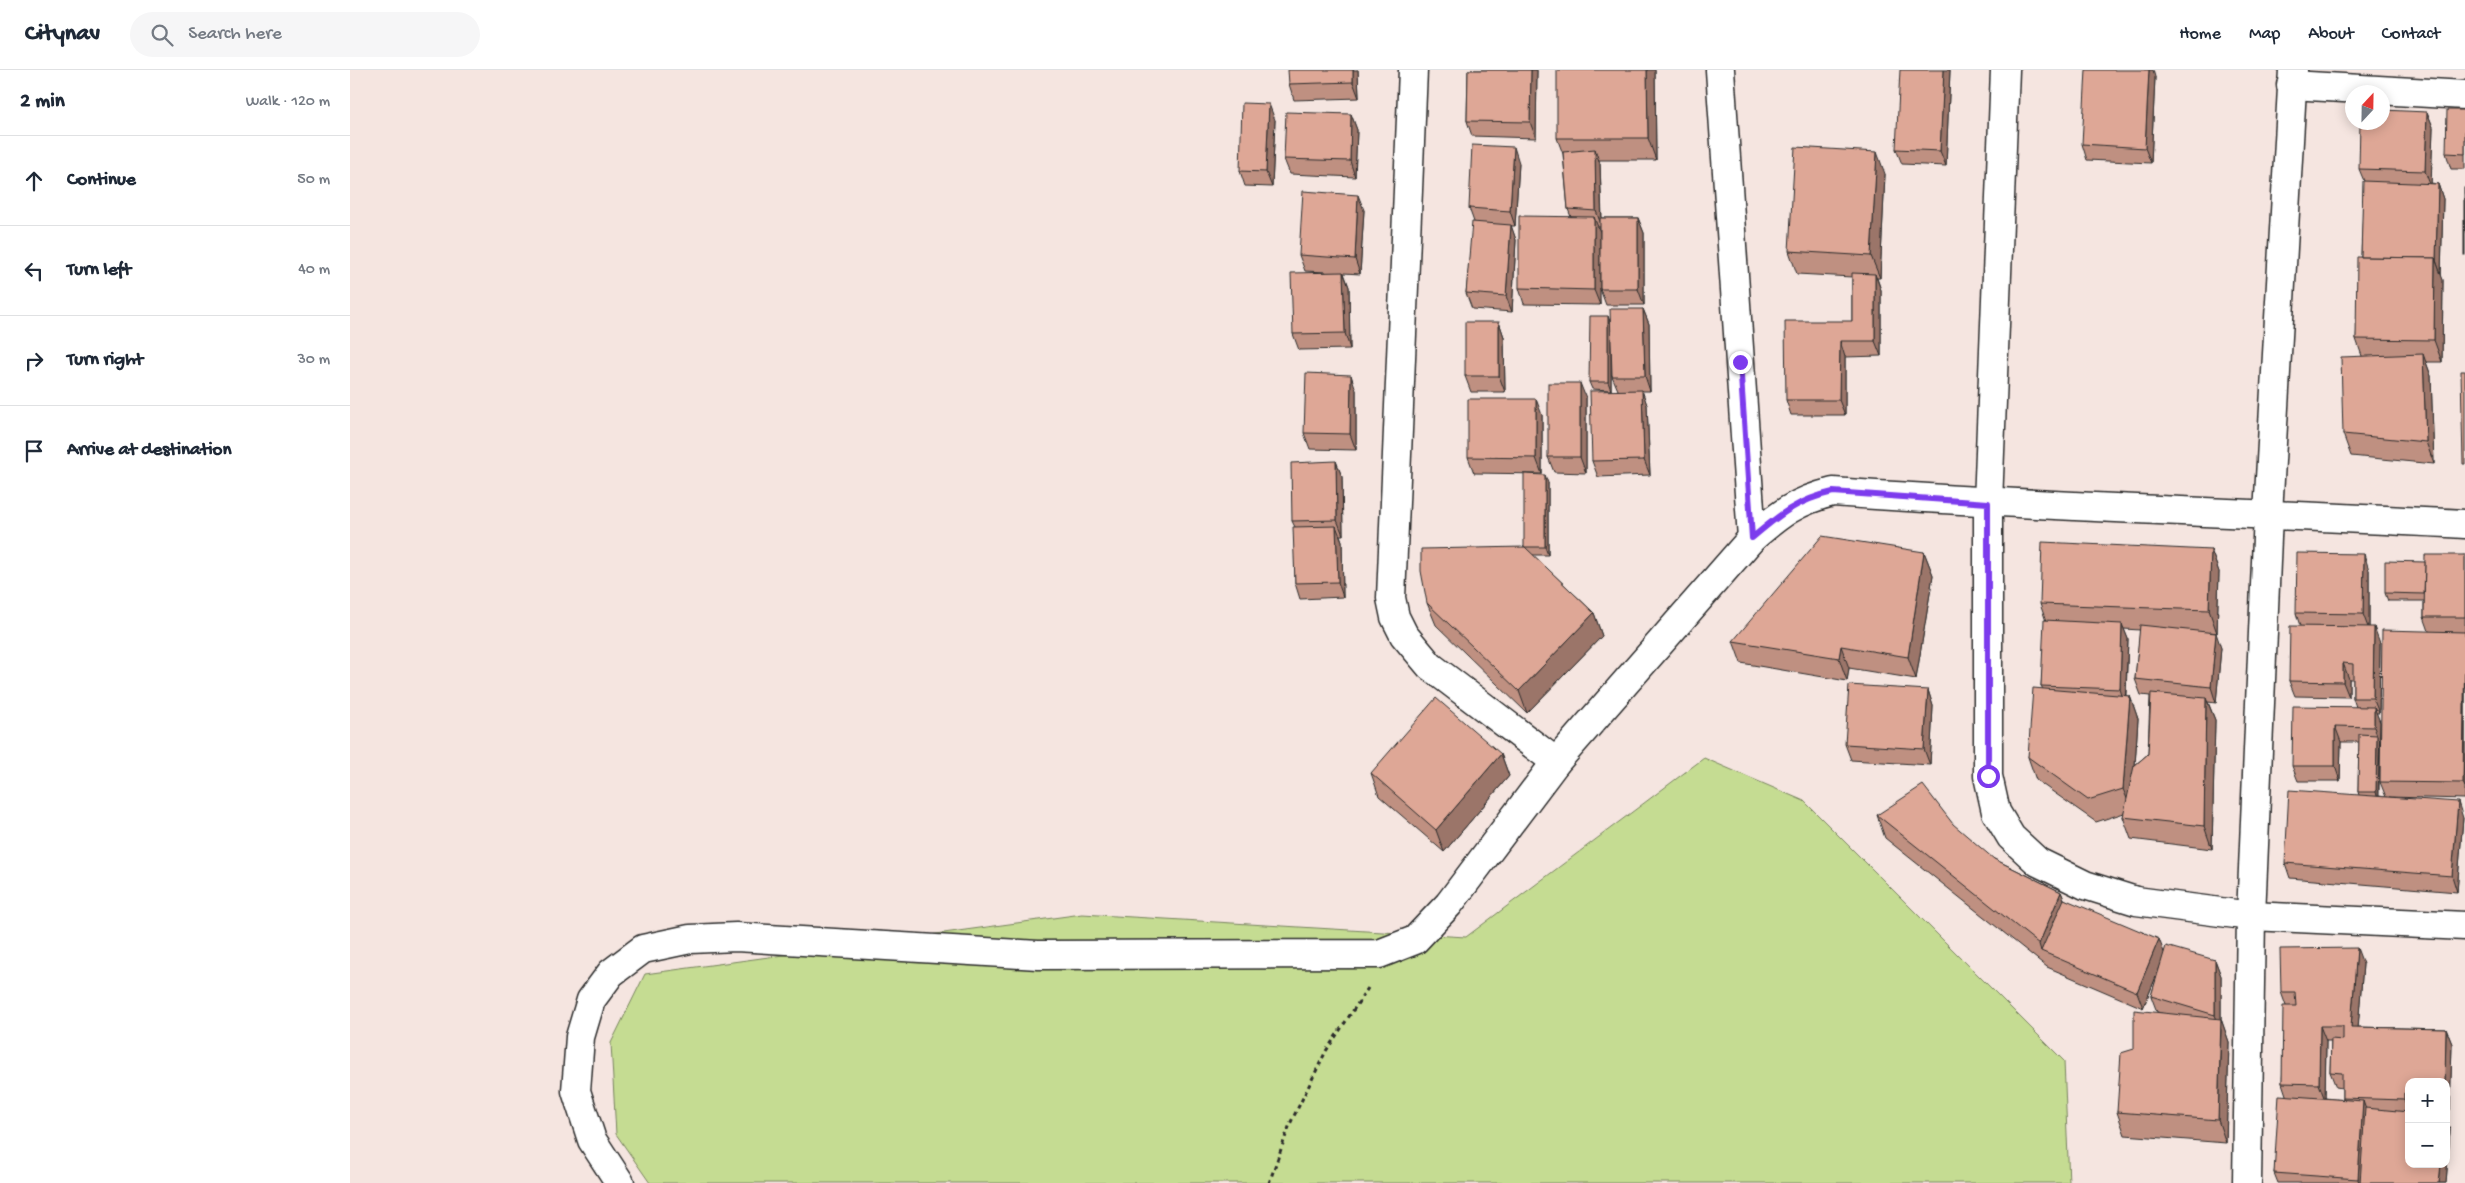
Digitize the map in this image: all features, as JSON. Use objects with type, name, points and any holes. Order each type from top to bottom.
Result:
[{"type":"street","points":[[1413,70],[1391,598],[1395,617],[1404,635],[1430,666],[1556,762]]},
{"type":"street","points":[[1720,70],[1752,538]]},
{"type":"street","points":[[2005,70],[1988,503],[1988,776],[1996,812],[2011,837],[2038,862],[2085,885],[2136,901],[2251,916],[2465,926]]},
{"type":"street","points":[[2247,1183],[2251,916],[2268,514],[2292,78],[2465,95]]},
{"type":"street","points":[[620,1183],[592,1140],[576,1091],[580,1037],[591,1000],[611,973],[643,949],[690,939],[736,937],[1038,955],[1348,956],[1379,954],[1415,940],[1448,904],[1556,762],[1752,538],[1781,513],[1809,498],[1833,492],[1988,503],[2465,524]]},
{"type":"path","points":[[1269,1183],[1290,1124],[1326,1051],[1367,993],[1379,954]]},
{"type":"green space","points":[[1704,758],[1804,801],[2064,1061],[2069,1183],[650,1183],[616,1134],[611,1043],[645,974],[1082,914],[1466,937]]},
{"type":"building","points":[[1288,70],[1353,70],[1353,82],[1289,84]]},
{"type":"building","points":[[1468,70],[1531,70],[1530,122],[1467,121]]},
{"type":"building","points":[[1557,70],[1647,70],[1648,138],[1557,138]]},
{"type":"building","points":[[1900,70],[1944,70],[1940,151],[1896,149]]},
{"type":"building","points":[[2086,70],[2149,70],[2145,148],[2082,144]]},
{"type":"building","points":[[1242,103],[1269,104],[1266,172],[1240,171]]},
{"type":"building","points":[[2390,110],[2427,112],[2425,171],[2359,169],[2360,130],[2390,130]]},
{"type":"building","points":[[2447,110],[2465,110],[2465,154],[2446,153]]},
{"type":"building","points":[[1286,112],[1351,114],[1350,161],[1284,159]]},
{"type":"building","points":[[1472,145],[1514,147],[1510,211],[1469,208]]},
{"type":"building","points":[[1795,147],[1877,152],[1871,256],[1789,251]]},
{"type":"building","points":[[1595,149],[1596,211],[1568,209],[1563,152]]},
{"type":"building","points":[[2363,181],[2438,184],[2436,260],[2435,258],[2361,257]]},
{"type":"building","points":[[2465,188],[2465,255],[2464,255]]},
{"type":"building","points":[[1303,191],[1358,195],[1355,259],[1299,255]]},
{"type":"building","points":[[1519,216],[1594,217],[1594,290],[1519,288]]},
{"type":"building","points":[[1600,218],[1638,218],[1638,289],[1600,289]]},
{"type":"building","points":[[1472,222],[1511,225],[1506,296],[1466,293]]},
{"type":"building","points":[[2357,257],[2435,258],[2434,340],[2356,339]]},
{"type":"building","points":[[1343,272],[1345,333],[1293,334],[1291,273]]},
{"type":"building","points":[[1852,273],[1875,274],[1875,341],[1840,341],[1839,400],[1786,400],[1785,321],[1852,321]]},
{"type":"building","points":[[1610,309],[1643,309],[1645,376],[1612,376]]},
{"type":"building","points":[[1590,316],[1608,316],[1608,382],[1589,382]]},
{"type":"building","points":[[1465,322],[1499,322],[1499,376],[1465,376]]},
{"type":"building","points":[[2423,354],[2426,442],[2343,434],[2341,357]]},
{"type":"building","points":[[2461,371],[2465,371],[2465,464],[2463,464]]},
{"type":"building","points":[[1306,373],[1351,375],[1350,434],[1304,433]]},
{"type":"building","points":[[1548,383],[1580,383],[1580,457],[1548,457]]},
{"type":"building","points":[[1642,390],[1644,460],[1592,461],[1590,391]]},
{"type":"building","points":[[1468,399],[1536,399],[1536,458],[1468,457]]},
{"type":"building","points":[[1336,461],[1337,520],[1292,521],[1291,463]]},
{"type":"building","points":[[1524,474],[1545,475],[1545,547],[1524,547]]},
{"type":"building","points":[[1336,526],[1338,582],[1295,583],[1293,527]]},
{"type":"building","points":[[1822,536],[1924,552],[1908,657],[1841,646],[1839,658],[1733,641]]},
{"type":"building","points":[[2042,542],[2211,550],[2209,610],[2040,604]]},
{"type":"building","points":[[1525,547],[1594,613],[1519,691],[1427,603],[1421,571],[1421,549]]},
{"type":"building","points":[[2297,553],[2364,554],[2363,614],[2296,613]]},
{"type":"building","points":[[2425,555],[2465,555],[2465,617],[2424,617]]},
{"type":"building","points":[[2385,561],[2425,562],[2424,594],[2385,593]]},
{"type":"building","points":[[2044,620],[2122,624],[2120,689],[2041,686]]},
{"type":"building","points":[[2140,625],[2216,633],[2211,687],[2135,679]]},
{"type":"building","points":[[2290,626],[2374,627],[2373,698],[2353,698],[2353,664],[2343,663],[2343,682],[2289,681]]},
{"type":"building","points":[[2382,630],[2465,632],[2463,783],[2380,782]]},
{"type":"building","points":[[1849,685],[1928,690],[1924,749],[1845,744]]},
{"type":"building","points":[[2033,688],[2130,696],[2123,789],[2088,800],[2028,757]]},
{"type":"building","points":[[2151,693],[2206,698],[2204,826],[2123,817],[2134,766],[2148,754]]},
{"type":"building","points":[[1436,698],[1501,754],[1436,830],[1371,773]]},
{"type":"building","points":[[2293,706],[2374,707],[2374,727],[2335,726],[2335,766],[2292,766]]},
{"type":"building","points":[[2359,734],[2377,735],[2376,792],[2358,792]]},
{"type":"building","points":[[1923,785],[1953,824],[1994,859],[2061,892],[2039,944],[1877,815]]},
{"type":"building","points":[[2289,790],[2458,802],[2452,876],[2285,863]]},
{"type":"building","points":[[2064,899],[2159,939],[2137,992],[2041,951]]},
{"type":"building","points":[[2166,946],[2215,960],[2215,1015],[2151,996]]},
{"type":"building","points":[[2357,948],[2351,1027],[2446,1029],[2445,1078],[2405,1078],[2404,1100],[2342,1098],[2342,1073],[2330,1072],[2331,1039],[2343,1040],[2343,1026],[2320,1026],[2319,1084],[2282,1083],[2283,1006],[2296,1006],[2295,992],[2281,992],[2280,949]]},
{"type":"building","points":[[2134,1010],[2221,1019],[2218,1120],[2117,1112],[2121,1053],[2134,1049]]},
{"type":"building","points":[[2279,1095],[2363,1101],[2358,1179],[2274,1173]]},
{"type":"building","points":[[2365,1108],[2405,1112],[2405,1168],[2441,1168],[2439,1183],[2360,1183]]},
{"type":"route","points":[[1740,362],[1752,538],[1781,513],[1809,498],[1833,492],[1988,503],[1988,776]]}]
